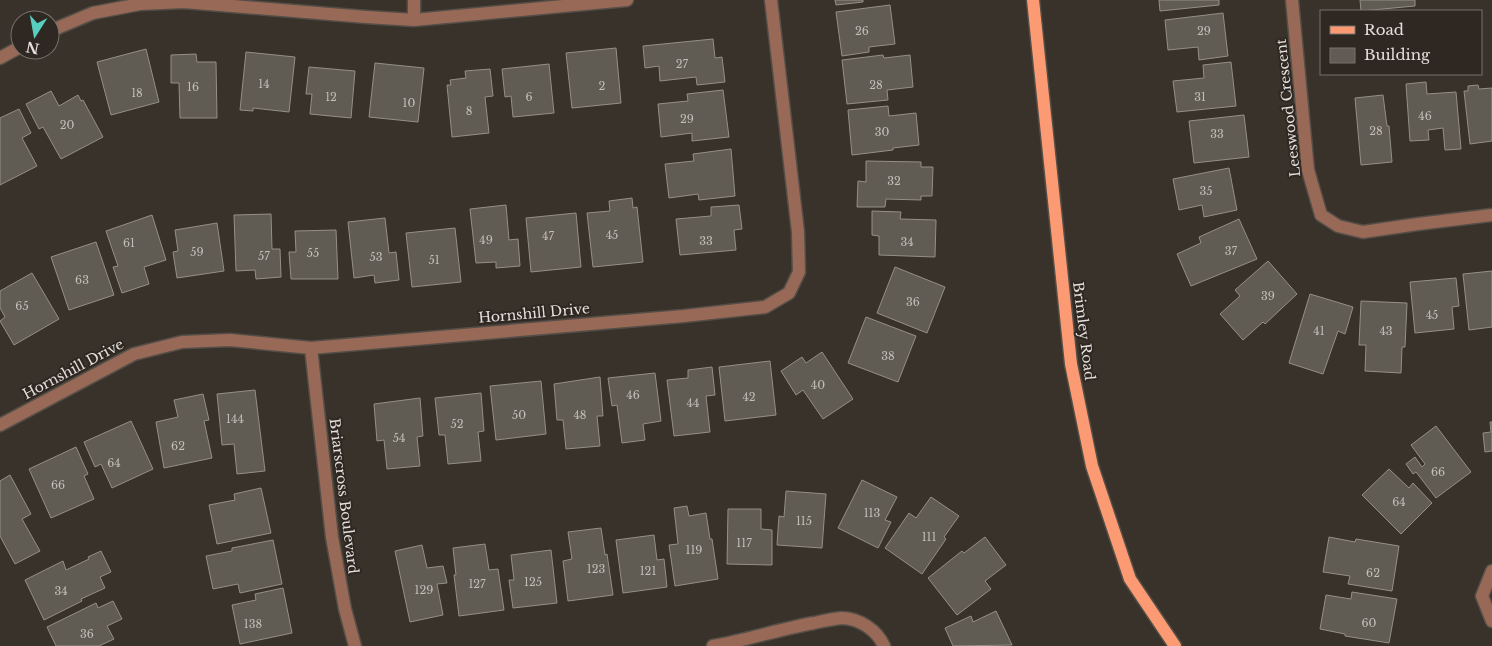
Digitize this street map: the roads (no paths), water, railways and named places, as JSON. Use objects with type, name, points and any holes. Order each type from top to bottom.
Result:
[{"type":"main road","name":"Brimley Road","points":[[1034,0],[1071,364],[1092,466],[1130,579],[1175,646]]},
{"type":"street","points":[[414,0],[414,20]]},
{"type":"street","points":[[60,27],[93,13],[140,4],[184,2],[414,20],[627,0]]},
{"type":"street","name":"Hornshill Drive","points":[[0,425],[134,354],[182,342],[230,340],[310,348],[684,316],[765,307],[789,293],[799,272],[798,232],[771,0]]},
{"type":"street","name":"Leeswood Crescent","points":[[1292,0],[1308,170],[1321,215],[1338,226],[1363,232],[1492,215]]},
{"type":"street","name":"Briarscross Boulevard","points":[[310,348],[332,537],[345,609],[356,646]]},
{"type":"street","points":[[1492,571],[1482,596],[1492,621]]},
{"type":"street","points":[[713,646],[740,641],[794,626],[842,618],[864,624],[880,637],[884,646]]}]
